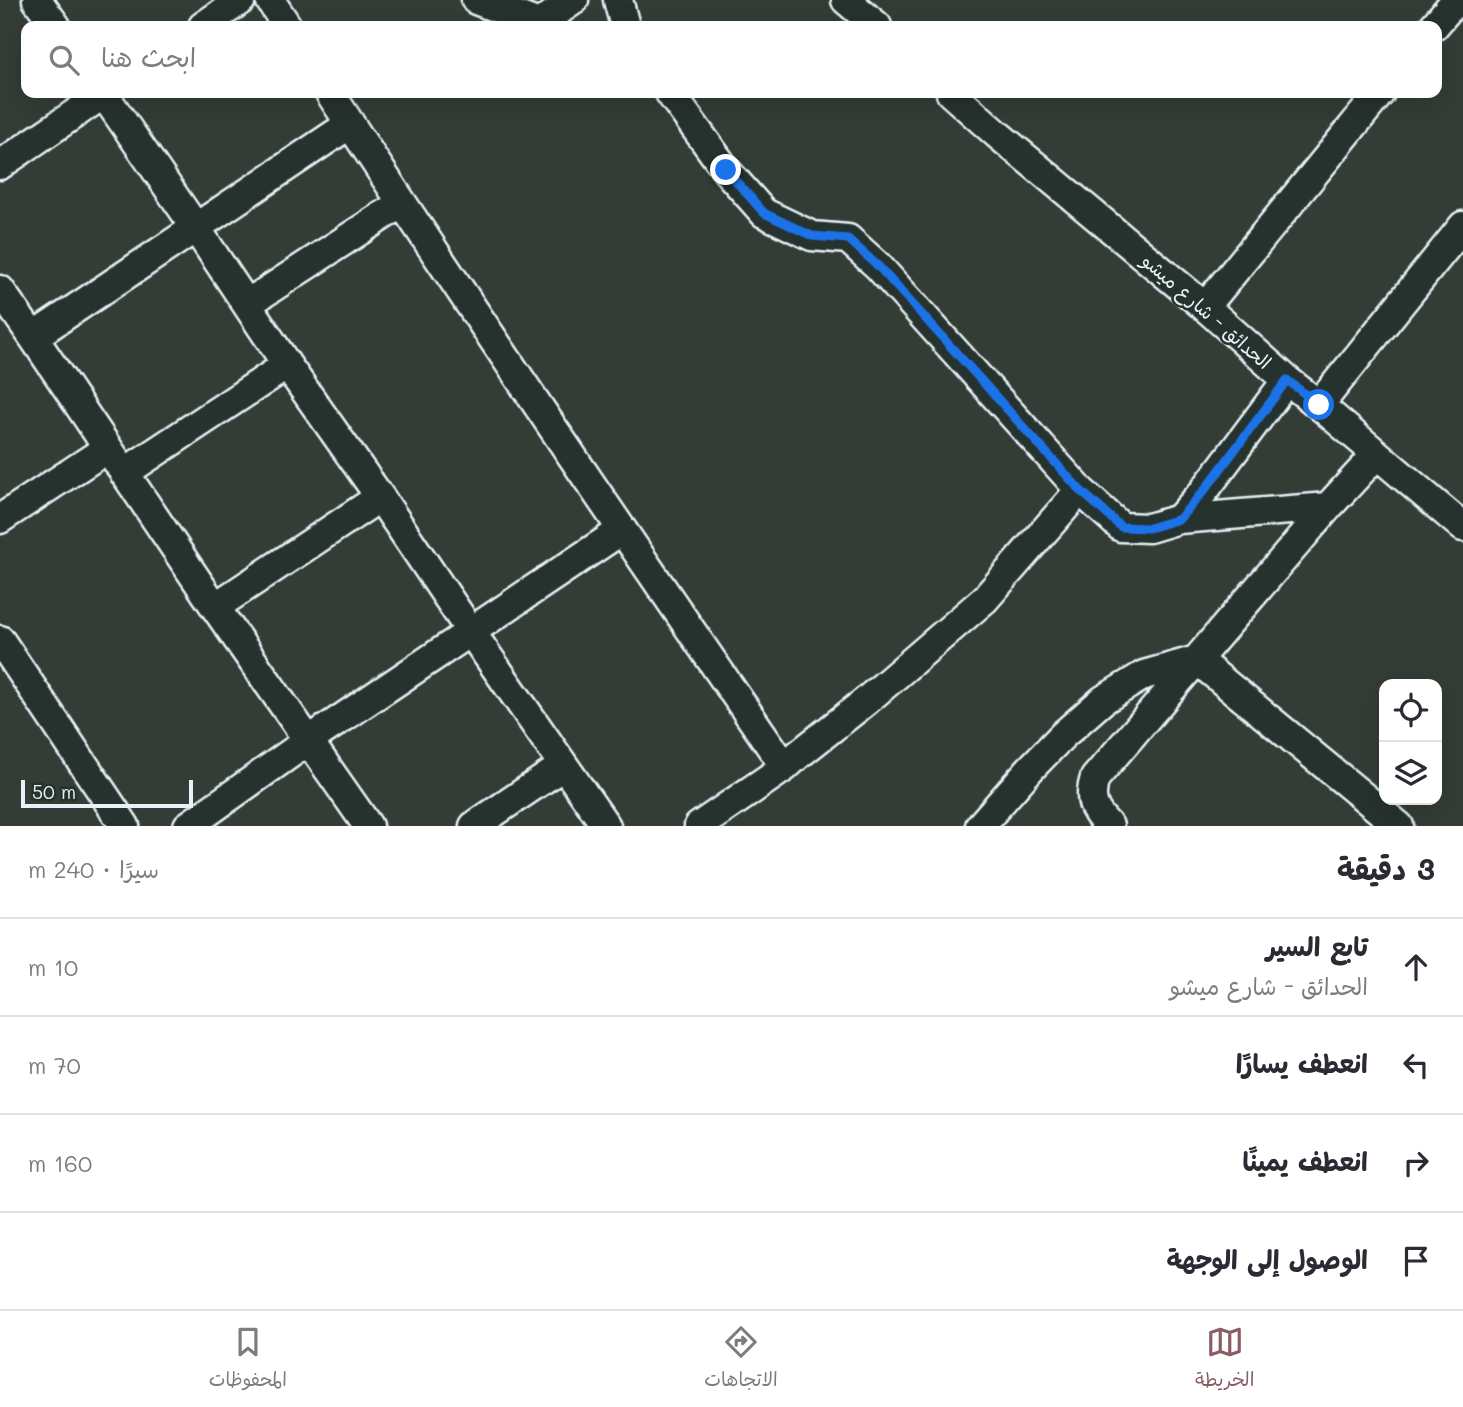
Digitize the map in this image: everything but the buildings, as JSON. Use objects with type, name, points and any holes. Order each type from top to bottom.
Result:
[{"type":"street","points":[[37,0],[53,21]]},
{"type":"street","points":[[210,21],[242,0]]},
{"type":"street","points":[[270,0],[284,21]]},
{"type":"street","points":[[476,0],[531,21]]},
{"type":"street","points":[[543,21],[574,0]]},
{"type":"street","points":[[618,0],[624,21]]},
{"type":"street","points":[[846,0],[871,21]]},
{"type":"street","points":[[1438,21],[1456,0]]},
{"type":"street","points":[[0,165],[97,98]]},
{"type":"street","points":[[107,98],[287,365],[606,826]]},
{"type":"street","points":[[333,98],[785,768]]},
{"type":"street","points":[[674,98],[726,170],[764,213],[812,236],[848,239],[878,266],[1080,490],[1121,527],[1149,528],[1179,519],[1328,507]]},
{"type":"street","name":"الحدائق - شارع ميشو","points":[[957,98],[1463,527]]},
{"type":"street","points":[[1205,307],[1376,98]]},
{"type":"street","points":[[33,337],[350,124]]},
{"type":"street","points":[[247,304],[402,203]]},
{"type":"street","points":[[1319,405],[1463,226]]},
{"type":"street","points":[[0,290],[215,607],[368,826]]},
{"type":"street","points":[[124,473],[287,365]]},
{"type":"street","points":[[1179,519],[1204,491],[1287,380]]},
{"type":"street","points":[[0,519],[107,448]]},
{"type":"street","points":[[1109,826],[1094,807],[1090,792],[1095,778],[1328,507],[1377,454]]},
{"type":"street","points":[[699,826],[785,768],[985,598],[1080,490]]},
{"type":"street","points":[[215,607],[380,497]]},
{"type":"street","points":[[188,826],[308,741],[622,530]]},
{"type":"street","points":[[0,640],[125,826]]},
{"type":"street","points":[[980,826],[1046,752],[1103,700],[1144,675],[1197,660]]},
{"type":"street","points":[[1197,660],[1399,826]]},
{"type":"street","points":[[474,826],[564,766]]},
{"type":"route","points":[[726,170],[764,213],[812,236],[848,239],[878,266],[1080,490],[1121,527],[1149,528],[1179,519],[1204,491],[1287,380],[1319,405]]}]
